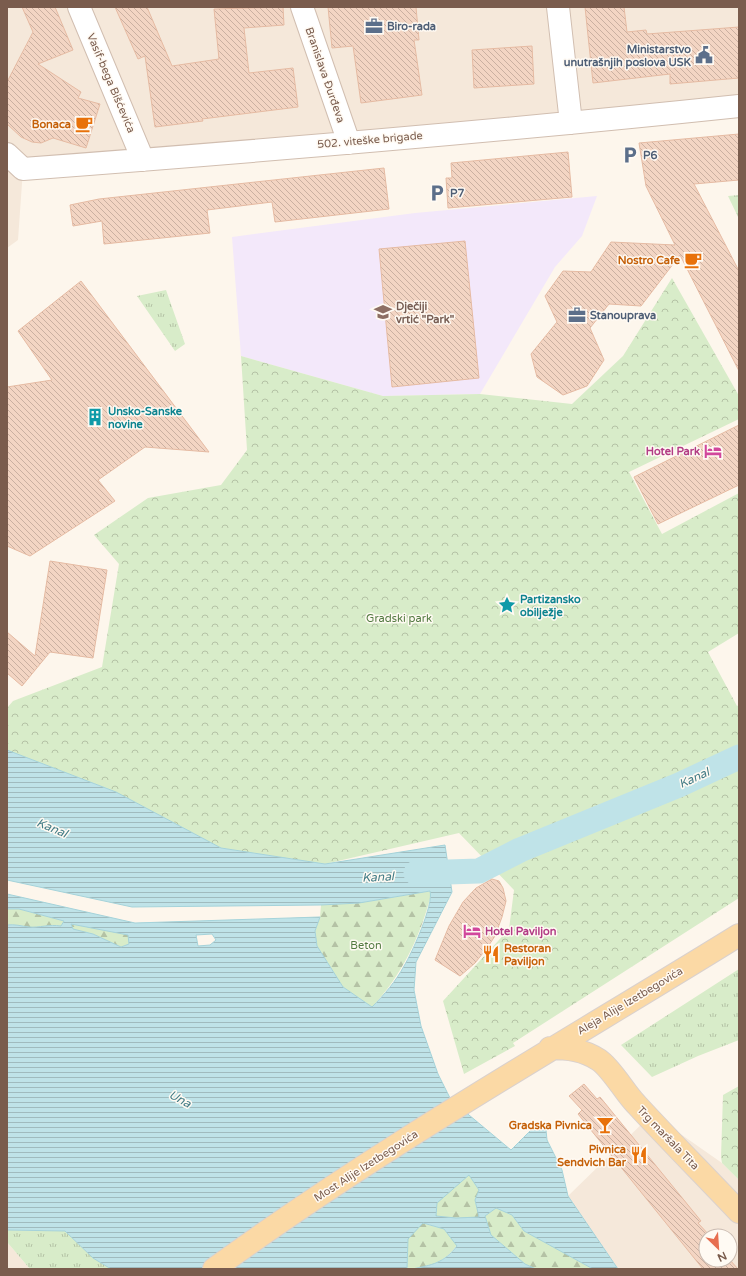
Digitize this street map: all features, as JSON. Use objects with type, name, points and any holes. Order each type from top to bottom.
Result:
[{"type":"main road","name":"Aleja Alije Izetbegovića","points":[[520,1067],[739,935]]},
{"type":"main road","name":"Trg maršala Tita","points":[[602,1018],[597,1050],[601,1061],[635,1104],[739,1212]]},
{"type":"main road","name":"Trg maršala Tita","points":[[550,1048],[566,1048],[578,1051],[601,1061]]},
{"type":"main road","name":"Most Alije Izetbegovića","points":[[214,1269],[351,1175],[520,1067]]},
{"type":"street","name":"Vasif-bega Bišćevića","points":[[79,7],[143,160]]},
{"type":"street","name":"Branislava Đurđeva","points":[[302,7],[349,143]]},
{"type":"street","points":[[558,7],[571,123]]},
{"type":"street","name":"502. viteške brigade","points":[[7,154],[23,169],[349,143],[739,106]]},
{"type":"shaded area","points":[[7,7],[739,7],[739,106],[23,169],[18,240],[7,248]]},
{"type":"shaded area","name":"Dječiji vrtić \"Park\"","points":[[597,196],[582,236],[555,267],[480,394],[383,396],[241,356],[232,237],[415,213]]},
{"type":"shaded area","points":[[652,1114],[722,1163],[739,1180],[739,1269],[618,1269],[568,1196]]},
{"type":"shaded area","points":[[7,1242],[30,1269],[7,1269]]},
{"type":"green space","points":[[739,195],[739,219],[728,196]]},
{"type":"green space","name":"Gradski park","points":[[672,278],[739,396],[739,419],[629,472],[662,534],[739,493],[739,633],[708,652],[737,706],[739,705],[739,898],[513,1043],[515,1046],[464,1074],[443,1001],[509,929],[514,890],[459,833],[325,864],[221,848],[116,792],[7,750],[7,708],[13,701],[102,667],[119,564],[94,535],[148,498],[221,485],[247,450],[241,356],[383,396],[480,394],[572,404],[623,356]]},
{"type":"green space","points":[[166,290],[185,344],[175,351],[137,296]]},
{"type":"green space","name":"Beton","points":[[431,891],[427,911],[409,955],[383,995],[372,1007],[343,987],[317,946],[315,931],[320,917],[321,905],[359,903]]},
{"type":"green space","points":[[7,909],[19,909],[64,921],[61,926],[52,925],[29,927],[7,925]]},
{"type":"green space","points":[[71,924],[129,935],[129,944],[121,947],[93,934],[73,929]]},
{"type":"green space","points":[[739,969],[739,1040],[698,1056],[652,1077],[621,1045]]},
{"type":"green space","points":[[739,1086],[739,1180],[722,1163],[721,1157],[723,1095]]},
{"type":"green space","points":[[469,1175],[479,1190],[475,1200],[479,1217],[456,1218],[436,1216],[437,1202]]},
{"type":"green space","points":[[496,1208],[512,1215],[524,1231],[593,1269],[536,1269],[525,1264],[491,1235],[485,1216]]},
{"type":"green space","points":[[422,1223],[444,1229],[457,1245],[447,1256],[429,1266],[407,1269],[408,1238]]},
{"type":"green space","points":[[7,1230],[65,1231],[93,1258],[111,1269],[30,1269],[7,1242]]},
{"type":"water","name":"Una","points":[[7,750],[116,792],[221,848],[325,864],[445,845],[452,892],[416,962],[414,990],[421,1026],[438,1074],[451,1100],[511,1150],[535,1126],[546,1130],[547,1140],[562,1170],[568,1196],[618,1269],[593,1269],[524,1231],[512,1215],[496,1208],[485,1216],[491,1235],[525,1264],[536,1269],[412,1269],[442,1260],[457,1246],[444,1229],[423,1223],[408,1239],[407,1269],[111,1269],[93,1258],[65,1231],[7,1230],[7,925],[29,927],[52,925],[61,926],[64,921],[19,909],[7,909],[7,894],[135,923],[320,917],[315,931],[317,946],[343,987],[372,1007],[394,982],[408,960],[426,917],[429,906],[430,891],[359,903],[321,905],[132,907],[7,880]],"holes":[[[71,924],[128,935],[129,944],[121,947],[93,934],[73,929]],[[212,934],[216,940],[210,945],[198,946],[196,935]],[[469,1175],[479,1190],[475,1200],[479,1217],[456,1218],[436,1216],[437,1203]]]},
{"type":"building","points":[[22,7],[55,7],[73,50],[38,64],[81,92],[78,98],[100,104],[86,148],[53,138],[41,143],[32,142],[21,137],[7,124],[7,82],[33,32]]},
{"type":"building","points":[[115,7],[147,7],[172,66],[219,59],[214,9],[283,7],[284,25],[244,28],[249,73],[293,68],[298,107],[202,119],[203,121],[155,127],[145,56],[138,59]]},
{"type":"building","points":[[328,7],[416,7],[419,40],[414,40],[422,95],[361,103],[353,46],[332,48]]},
{"type":"building","points":[[585,7],[624,7],[627,32],[646,30],[647,34],[739,27],[739,78],[670,84],[670,74],[593,83]]},
{"type":"building","points":[[532,46],[534,84],[474,88],[472,50]]},
{"type":"building","points":[[739,134],[739,180],[694,184],[739,271],[739,371],[680,255],[641,306],[609,304],[590,328],[604,360],[587,386],[563,395],[537,377],[531,354],[557,322],[545,296],[563,271],[591,272],[611,242],[675,245],[646,186],[639,143]]},
{"type":"building","points":[[568,152],[572,197],[448,208],[446,178],[452,178],[451,163]]},
{"type":"building","points":[[384,168],[389,209],[275,222],[272,202],[207,210],[210,233],[104,244],[102,221],[73,226],[70,205],[99,199]]},
{"type":"building","points":[[465,241],[479,378],[392,387],[379,249]]},
{"type":"building","name":"Unsko-Sanske novine","points":[[81,281],[209,452],[145,447],[98,480],[115,501],[30,556],[7,546],[7,387],[52,380],[18,331]]},
{"type":"building","name":"Hotel Park","points":[[739,425],[739,485],[658,524],[634,477]]},
{"type":"building","points":[[50,561],[107,570],[93,658],[50,652],[22,686],[7,673],[7,632],[35,656]]},
{"type":"building","name":"Hotel Paviljon","points":[[492,879],[499,881],[503,888],[506,901],[502,917],[495,936],[487,948],[475,963],[460,976],[435,960],[449,926],[463,902],[476,888]]},
{"type":"building","points":[[584,1084],[597,1099],[600,1097],[701,1221],[698,1223],[703,1228],[698,1228],[698,1263],[578,1114],[582,1110],[569,1096]]},
{"type":"building","points":[[702,1268],[738,1269],[703,1269]]},
{"type":"waterway","name":"Kanal","points":[[416,873],[479,871],[520,850],[679,785],[739,757]]},
{"type":"place","name":"Biro-rada","points":[[374,26]]},
{"type":"place","name":"Ministarstvo unutrašnjih poslova USK","points":[[704,55]]},
{"type":"place","name":"Bonaca","points":[[84,124]]},
{"type":"place","name":"P6","points":[[630,155]]},
{"type":"place","name":"P7","points":[[437,193]]},
{"type":"place","name":"Nostro Cafe","points":[[693,260]]},
{"type":"place","name":"Dječiji vrtić \"Park\"","points":[[383,312]]},
{"type":"place","name":"Stanouprava","points":[[577,315]]},
{"type":"place","name":"Unsko-Sanske novine","points":[[95,417]]},
{"type":"place","name":"Hotel Park","points":[[713,451]]},
{"type":"place","name":"Partizansko obilježje","points":[[507,605]]},
{"type":"place","name":"Hotel Paviljon","points":[[472,931]]},
{"type":"place","name":"Restoran Paviljon","points":[[491,954]]},
{"type":"place","name":"Gradska Pivnica","points":[[605,1125]]},
{"type":"place","name":"Pivnica Sendvich Bar","points":[[639,1155]]}]
